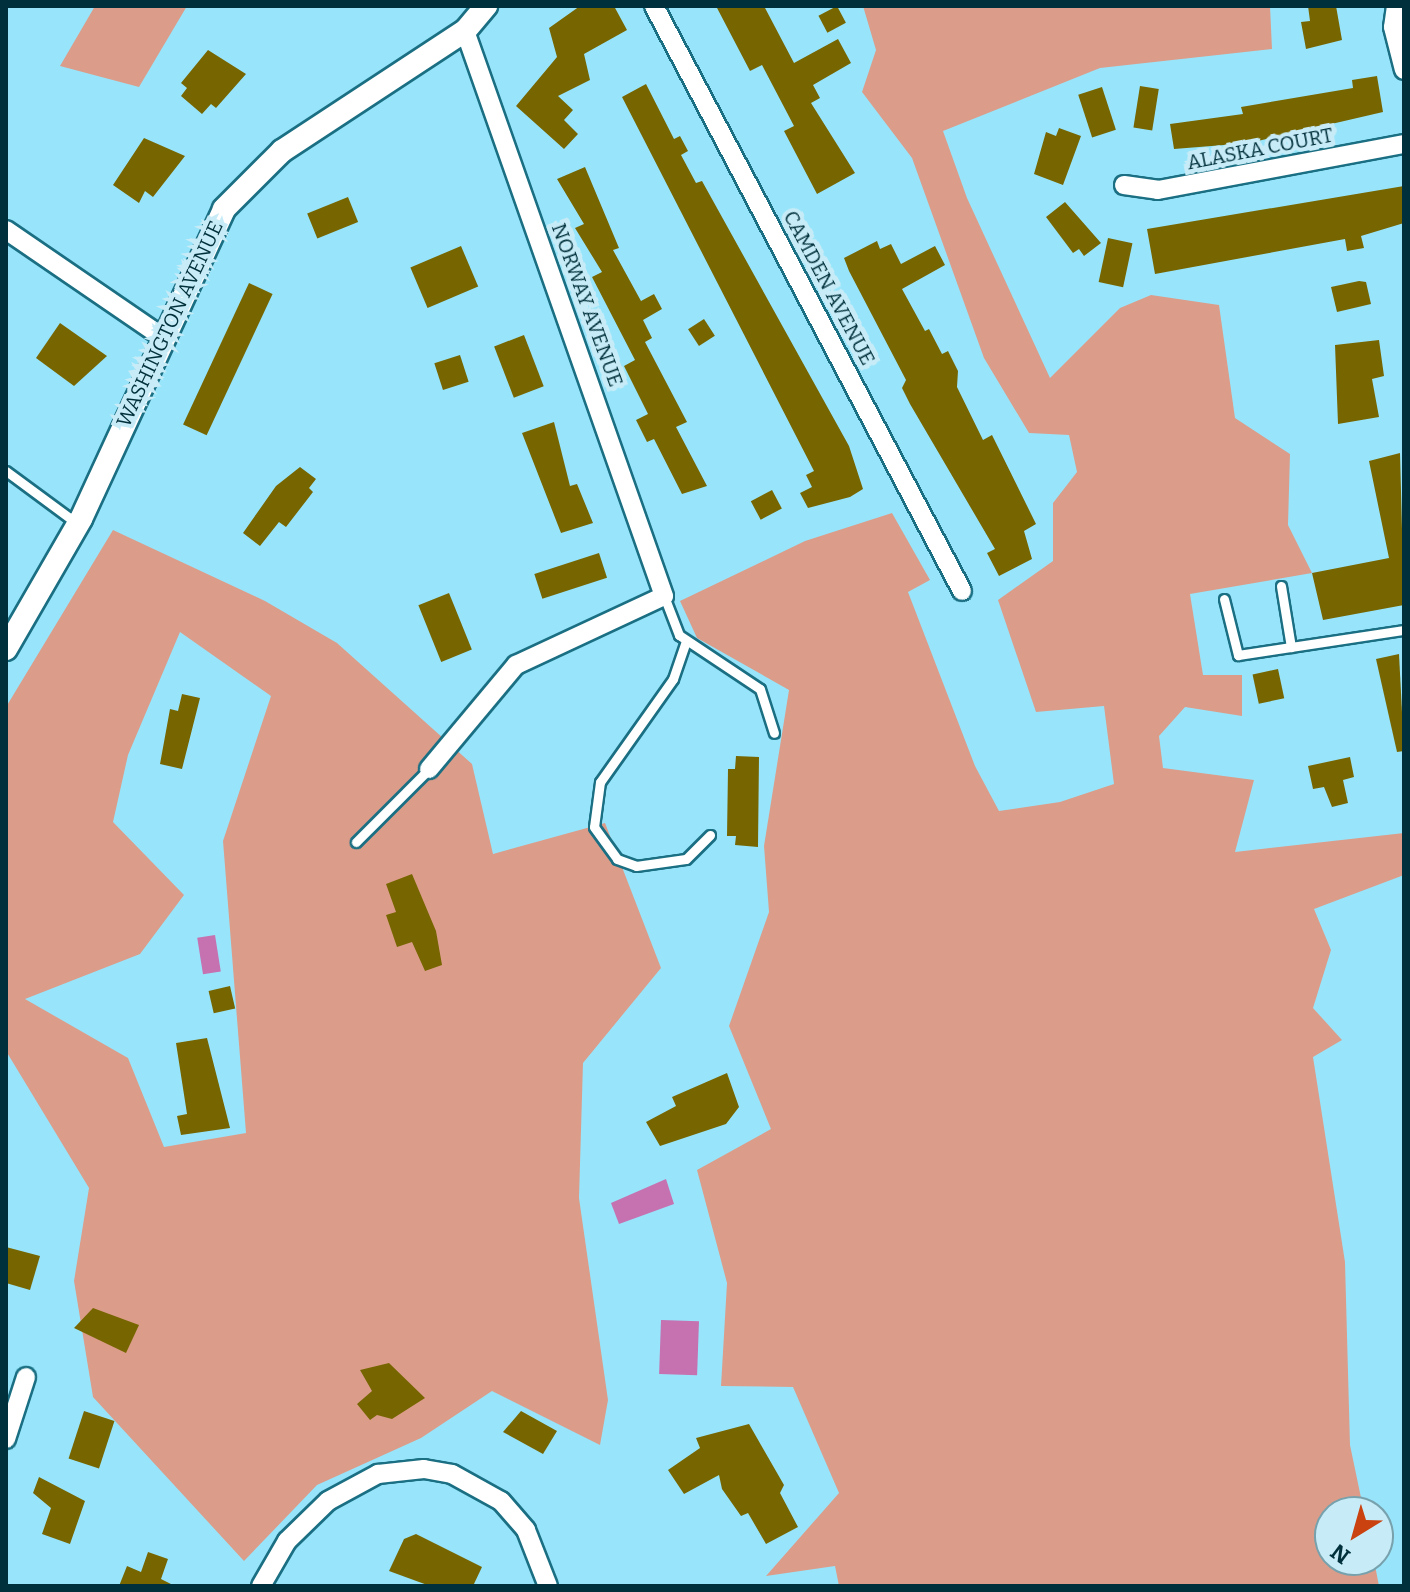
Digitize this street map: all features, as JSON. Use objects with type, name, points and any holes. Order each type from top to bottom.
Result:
[{"type":"street","name":"WASHINGTON AVENUE","points":[[7,645],[78,524],[210,230],[249,179],[465,31],[486,6]]},
{"type":"street","name":"CAMDEN AVENUE","points":[[654,6],[962,591]]},
{"type":"street","points":[[1396,6],[1393,27],[1404,70]]},
{"type":"street","name":"NORWAY AVENUE","points":[[465,31],[664,596]]},
{"type":"street","name":"ALASKA COURT","points":[[1124,185],[1158,190],[1404,144]]},
{"type":"street","points":[[6,230],[162,337]]},
{"type":"street","points":[[429,769],[516,665],[664,596]]},
{"type":"street","points":[[6,1439],[26,1377]]},
{"type":"street","points":[[261,1586],[287,1541],[328,1501],[378,1474],[424,1469],[452,1474],[501,1501],[526,1530],[548,1586]]},
{"type":"lane","points":[[6,471],[78,524]]},
{"type":"lane","points":[[1281,586],[1291,647]]},
{"type":"lane","points":[[664,596],[686,641],[760,689],[774,733]]},
{"type":"lane","points":[[1224,599],[1238,655],[1404,630]]},
{"type":"lane","points":[[686,641],[673,679],[600,782],[594,827],[617,859],[636,866],[686,859],[710,835]]},
{"type":"lane","points":[[356,842],[429,769]]},
{"type":"shaded area","points":[[95,6],[187,6],[139,87],[60,66]]},
{"type":"shaded area","points":[[863,6],[1270,6],[1272,49],[1100,68],[943,131],[967,198],[1050,378],[1120,308],[1151,295],[1219,305],[1235,418],[1290,454],[1288,525],[1312,573],[1190,594],[1203,675],[1242,675],[1242,716],[1185,707],[1159,736],[1163,768],[1254,780],[1235,852],[1404,833],[1404,875],[1314,909],[1331,950],[1313,1008],[1342,1040],[1313,1057],[1345,1262],[1350,1445],[1361,1496],[1314,1496],[1314,1576],[1377,1576],[1379,1586],[839,1586],[835,1566],[766,1576],[839,1493],[793,1387],[721,1386],[727,1283],[697,1170],[771,1129],[729,1026],[769,912],[764,846],[789,690],[697,638],[680,601],[805,541],[892,513],[930,580],[908,592],[975,766],[999,811],[1060,802],[1114,784],[1104,706],[1036,712],[998,600],[1053,561],[1053,503],[1077,472],[1069,435],[1029,433],[984,358],[912,158],[862,92],[876,50]]},
{"type":"shaded area","points":[[113,530],[265,601],[337,643],[472,764],[493,854],[605,823],[661,968],[583,1063],[579,1198],[608,1400],[600,1445],[492,1391],[421,1438],[317,1485],[244,1561],[93,1397],[74,1281],[89,1188],[6,1051],[6,707]],"holes":[[[180,632],[271,696],[223,841],[246,1133],[164,1147],[128,1058],[25,999],[140,954],[184,895],[113,822],[128,755]]]},
{"type":"shaded area","points":[[215,935],[221,972],[203,974],[197,938]]},
{"type":"shaded area","points":[[666,1179],[674,1204],[619,1224],[611,1203]]},
{"type":"shaded area","points":[[661,1320],[699,1321],[697,1375],[659,1374]]},
{"type":"building","points":[[580,6],[614,6],[627,30],[584,54],[590,80],[558,96],[573,110],[564,120],[578,134],[564,149],[516,106],[557,57],[549,28]]},
{"type":"building","points":[[716,6],[764,6],[794,63],[838,39],[851,63],[813,85],[820,98],[811,103],[855,173],[817,194],[784,131],[794,126],[762,65],[750,71]]},
{"type":"building","points":[[837,6],[846,23],[827,33],[818,16]]},
{"type":"building","points":[[1308,6],[1336,6],[1342,40],[1306,49],[1301,22],[1310,21]]},
{"type":"building","points":[[208,50],[246,74],[216,108],[211,104],[202,114],[181,96],[187,88],[181,83]]},
{"type":"building","points":[[1377,76],[1383,112],[1249,143],[1174,149],[1170,124],[1243,114],[1241,107],[1353,88],[1352,80]]},
{"type":"building","points":[[646,84],[674,139],[680,136],[688,151],[681,155],[696,183],[702,181],[849,446],[863,489],[850,497],[808,508],[800,493],[812,487],[806,475],[814,471],[622,97]]},
{"type":"building","points":[[1140,86],[1159,89],[1152,130],[1133,127]]},
{"type":"building","points":[[1102,87],[1116,130],[1092,138],[1078,95]]},
{"type":"building","points":[[1059,128],[1081,136],[1063,185],[1034,174],[1046,132],[1056,136]]},
{"type":"building","points":[[144,138],[185,156],[153,197],[145,191],[139,203],[113,185]]},
{"type":"building","points":[[585,167],[619,248],[613,250],[641,301],[654,294],[662,309],[643,320],[652,338],[645,342],[687,422],[676,427],[707,486],[682,494],[654,439],[647,442],[636,420],[648,414],[624,366],[635,360],[592,277],[602,272],[575,228],[584,224],[557,179]]},
{"type":"building","points":[[1404,186],[1404,223],[1361,236],[1364,248],[1347,251],[1345,239],[1155,274],[1147,229]]},
{"type":"building","points":[[348,197],[358,222],[317,239],[307,213]]},
{"type":"building","points":[[1065,202],[1101,243],[1084,256],[1079,249],[1073,253],[1046,217]]},
{"type":"building","points":[[1108,238],[1132,243],[1123,287],[1099,282]]},
{"type":"building","points":[[877,241],[880,249],[891,244],[901,264],[935,246],[945,265],[902,289],[925,331],[929,329],[942,354],[948,351],[958,371],[957,387],[983,440],[992,435],[1036,524],[1024,531],[1032,559],[999,576],[987,553],[995,549],[910,404],[902,388],[906,380],[844,258]]},
{"type":"building","points":[[461,246],[478,287],[428,308],[410,267]]},
{"type":"building","points":[[1366,282],[1371,304],[1337,312],[1331,287]]},
{"type":"building","points":[[249,283],[273,294],[207,435],[183,424]]},
{"type":"building","points":[[704,319],[715,336],[699,346],[688,329]]},
{"type":"building","points":[[60,323],[107,356],[74,386],[36,358]]},
{"type":"building","points":[[524,335],[544,386],[514,398],[494,346]]},
{"type":"building","points":[[1379,340],[1384,376],[1372,379],[1379,417],[1338,424],[1335,345]]},
{"type":"building","points":[[460,355],[469,382],[443,390],[434,363]]},
{"type":"building","points":[[554,422],[570,486],[577,484],[593,523],[561,533],[522,433]]},
{"type":"building","points":[[1400,453],[1404,605],[1323,620],[1312,573],[1389,558],[1369,461]]},
{"type":"building","points":[[300,467],[316,479],[309,488],[313,492],[286,527],[279,522],[260,546],[243,533],[276,486]]},
{"type":"building","points":[[772,490],[782,509],[761,520],[751,501]]},
{"type":"building","points":[[599,553],[607,578],[542,599],[534,574]]},
{"type":"building","points":[[449,593],[472,650],[441,662],[418,605]]},
{"type":"building","points":[[1399,654],[1404,751],[1397,752],[1376,659]]},
{"type":"building","points":[[1278,669],[1284,698],[1259,704],[1253,674]]},
{"type":"building","points":[[182,694],[200,698],[182,769],[160,764],[170,709],[178,711]]},
{"type":"building","points":[[736,756],[759,757],[758,847],[735,845],[736,836],[727,836],[728,769],[735,769]]},
{"type":"building","points":[[1350,757],[1354,777],[1343,780],[1348,803],[1332,807],[1324,787],[1313,789],[1308,766]]},
{"type":"building","points":[[412,874],[436,931],[442,965],[425,971],[412,942],[397,947],[386,915],[396,912],[386,884]]},
{"type":"building","points":[[230,986],[235,1008],[214,1013],[209,991]]},
{"type":"building","points":[[207,1038],[230,1128],[181,1135],[177,1116],[187,1114],[176,1043]]},
{"type":"building","points":[[727,1073],[739,1107],[726,1124],[660,1146],[646,1122],[676,1106],[672,1097]]},
{"type":"building","points":[[6,1247],[40,1256],[30,1290],[6,1283]]},
{"type":"building","points":[[93,1308],[139,1325],[126,1353],[74,1328]]},
{"type":"building","points":[[389,1363],[425,1398],[392,1419],[377,1415],[370,1420],[357,1404],[372,1391],[360,1370]]},
{"type":"building","points":[[84,1411],[114,1421],[99,1468],[69,1459]]},
{"type":"building","points":[[521,1411],[557,1431],[543,1454],[503,1432]]},
{"type":"building","points":[[749,1424],[784,1485],[780,1493],[798,1527],[766,1544],[748,1513],[741,1516],[722,1489],[719,1475],[684,1494],[668,1470],[700,1448],[696,1438]]},
{"type":"building","points":[[39,1477],[85,1501],[70,1544],[42,1534],[51,1508],[33,1493]]},
{"type":"building","points":[[416,1534],[482,1567],[473,1586],[430,1586],[389,1571],[404,1539]]},
{"type":"building","points":[[148,1552],[168,1559],[161,1579],[175,1586],[119,1586],[127,1566],[141,1572]]}]
